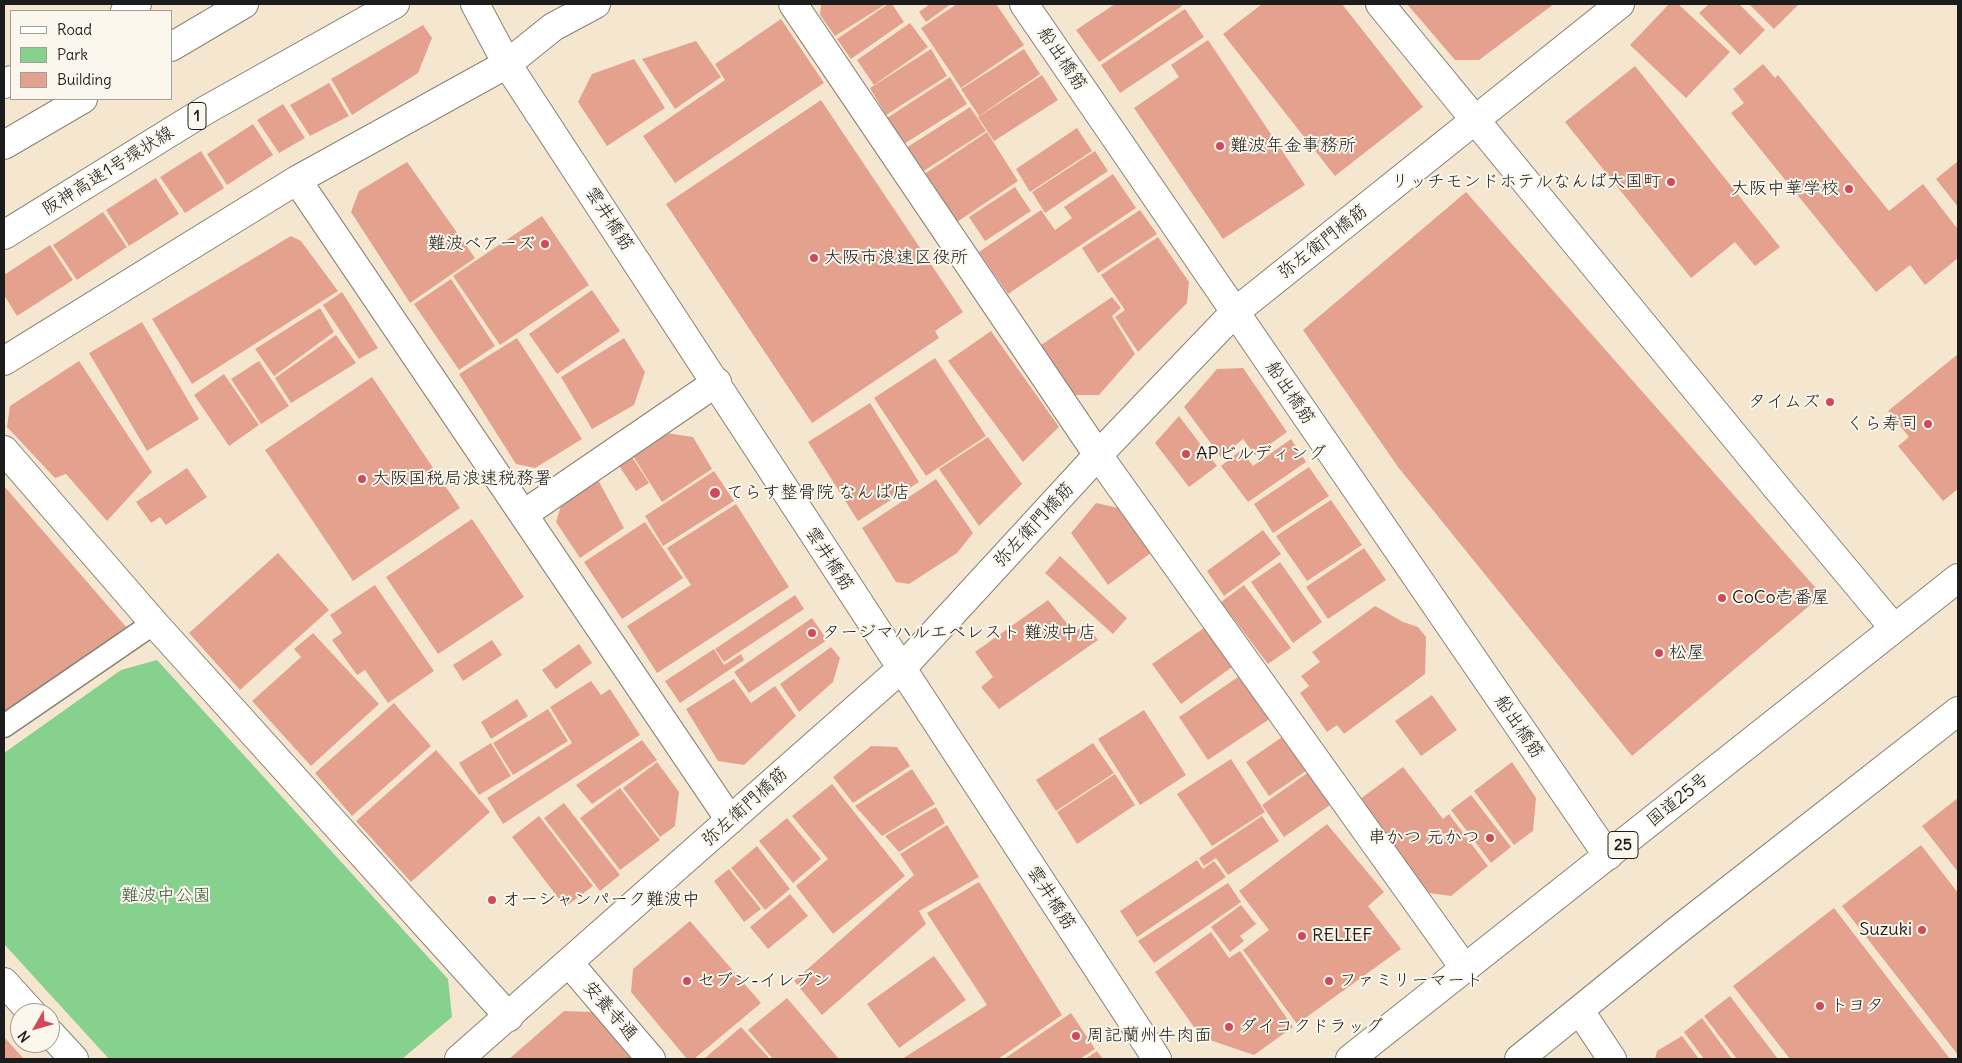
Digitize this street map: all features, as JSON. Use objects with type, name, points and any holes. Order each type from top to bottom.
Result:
[{"type":"main road","points":[[172,46],[244,4]]},
{"type":"main road","name":"阪神高速1号環状線","points":[[4,235],[206,110],[395,4]]},
{"type":"main road","name":"雲井橋筋","points":[[475,4],[506,64],[717,382],[900,670],[1157,1059]]},
{"type":"main road","points":[[4,361],[297,180],[506,64],[553,27],[596,4]]},
{"type":"main road","points":[[793,4],[1098,455],[1465,969]]},
{"type":"main road","name":"船出橋筋","points":[[1024,4],[1608,856]]},
{"type":"main road","points":[[1380,4],[1893,628]]},
{"type":"main road","name":"弥左衛門橋筋","points":[[459,1059],[900,670],[1098,455],[1234,312],[1620,4]]},
{"type":"main road","points":[[4,145],[81,100]]},
{"type":"main road","points":[[297,180],[730,820]]},
{"type":"main road","points":[[524,514],[717,382]]},
{"type":"main road","points":[[4,450],[154,623],[509,1016]]},
{"type":"main road","name":"国道25号","points":[[1350,1059],[1958,578]]},
{"type":"main road","points":[[1519,1059],[1580,1012],[1678,930],[1958,711]]},
{"type":"main road","name":"安養寺通","points":[[569,963],[651,1059]]},
{"type":"main road","points":[[4,982],[23,1003]]},
{"type":"main road","points":[[1580,1012],[1612,1059]]},
{"type":"main road","points":[[60,1044],[74,1059]]},
{"type":"lane","points":[[4,726],[154,623]]},
{"type":"green space","name":"難波中公園","points":[[157,660],[448,979],[452,1017],[402,1059],[109,1059],[60,1005],[60,1003],[58,1003],[4,944],[4,753],[121,670]]},
{"type":"building","points":[[821,4],[886,4],[835,36],[820,15]]},
{"type":"building","points":[[888,4],[892,4],[904,22],[851,59],[837,39]]},
{"type":"building","points":[[930,4],[951,4],[926,22],[919,12]]},
{"type":"building","points":[[957,4],[996,4],[1024,45],[961,88],[921,28]]},
{"type":"building","points":[[1115,4],[1180,4],[1182,6],[1099,62],[1076,30]]},
{"type":"building","points":[[1262,4],[1342,4],[1423,107],[1335,176],[1223,34]]},
{"type":"building","points":[[1407,4],[1554,4],[1479,60],[1455,60]]},
{"type":"building","points":[[1669,4],[1678,4],[1730,52],[1686,98],[1630,45]]},
{"type":"building","points":[[1709,4],[1739,4],[1765,30],[1740,55],[1699,13]]},
{"type":"building","points":[[1749,4],[1799,4],[1774,29]]},
{"type":"building","points":[[1185,9],[1204,37],[1120,93],[1101,65]]},
{"type":"building","points":[[781,19],[824,83],[675,183],[643,136],[725,80],[715,64]]},
{"type":"building","points":[[910,23],[928,47],[874,85],[857,60]]},
{"type":"building","points":[[423,25],[432,38],[418,73],[352,115],[331,79]]},
{"type":"building","name":"難波年金事務所","points":[[1208,40],[1305,185],[1223,239],[1134,108],[1179,77],[1171,65]]},
{"type":"building","points":[[696,41],[721,77],[675,109],[642,59]]},
{"type":"building","points":[[931,49],[947,76],[886,115],[870,88]]},
{"type":"building","points":[[1024,49],[1040,74],[979,116],[961,89]]},
{"type":"building","points":[[634,59],[665,108],[607,146],[578,102],[592,74]]},
{"type":"building","points":[[1763,64],[1775,78],[1778,75],[1889,211],[1923,184],[1956,227],[1958,226],[1958,258],[1925,285],[1910,265],[1876,292],[1731,113],[1744,103],[1733,89]]},
{"type":"building","name":"リッチモンドホテルなんば大国町","points":[[1635,66],[1780,247],[1755,266],[1735,242],[1691,278],[1565,122]]},
{"type":"building","points":[[1042,75],[1058,100],[994,141],[978,117]]},
{"type":"building","points":[[950,77],[967,104],[904,144],[887,118]]},
{"type":"building","points":[[329,83],[349,116],[310,136],[290,105]]},
{"type":"building","name":"大阪市浪速区役所","points":[[821,100],[963,312],[935,331],[939,338],[812,423],[666,204]]},
{"type":"building","points":[[283,104],[305,138],[279,153],[257,120]]},
{"type":"building","points":[[970,107],[986,131],[922,172],[906,148]]},
{"type":"building","points":[[253,124],[273,155],[227,185],[207,154]]},
{"type":"building","points":[[1077,128],[1092,151],[1030,192],[1016,169]]},
{"type":"building","points":[[987,132],[1018,181],[957,222],[923,175]]},
{"type":"building","points":[[201,151],[224,188],[185,213],[160,177]]},
{"type":"building","points":[[1095,151],[1108,171],[1045,213],[1032,192]]},
{"type":"building","points":[[1958,161],[1958,207],[1936,179]]},
{"type":"building","points":[[407,162],[475,258],[410,303],[351,212],[359,191]]},
{"type":"building","points":[[1113,174],[1136,208],[1008,294],[979,252],[1041,210],[1055,230],[1072,218],[1064,207]]},
{"type":"building","points":[[156,178],[179,214],[129,246],[106,210]]},
{"type":"building","points":[[1015,187],[1031,211],[985,241],[969,217]]},
{"type":"building","points":[[1466,192],[1822,595],[1632,756],[1398,467],[1303,330]]},
{"type":"building","points":[[1140,210],[1157,234],[1098,273],[1082,248]]},
{"type":"building","points":[[103,212],[127,247],[77,280],[53,245]]},
{"type":"building","points":[[542,216],[589,285],[500,345],[453,276]]},
{"type":"building","points":[[291,236],[301,241],[338,291],[192,384],[152,319]]},
{"type":"building","points":[[1158,237],[1189,282],[1187,303],[1138,352],[1115,317],[1125,310],[1101,275]]},
{"type":"building","points":[[50,245],[73,280],[17,316],[4,295],[4,275]]},
{"type":"building","points":[[451,279],[495,346],[459,370],[414,304]]},
{"type":"building","points":[[592,290],[620,331],[557,374],[529,334]]},
{"type":"building","points":[[342,292],[378,348],[359,359],[323,305]]},
{"type":"building","points":[[1112,297],[1121,308],[1112,316],[1135,354],[1099,395],[1074,395],[1041,345]]},
{"type":"building","points":[[320,308],[334,332],[274,376],[255,349]]},
{"type":"building","points":[[142,322],[199,419],[147,451],[89,353]]},
{"type":"building","points":[[991,331],[1059,427],[1023,462],[948,361]]},
{"type":"building","points":[[336,335],[356,363],[291,403],[275,378]]},
{"type":"building","points":[[517,338],[582,439],[535,468],[516,464],[459,374]]},
{"type":"building","points":[[624,338],[645,372],[634,405],[592,429],[561,377]]},
{"type":"building","name":"くら寿司","points":[[1958,354],[1958,489],[1943,501],[1898,446],[1909,437],[1888,411]]},
{"type":"building","points":[[935,358],[986,436],[926,476],[874,398]]},
{"type":"building","points":[[79,361],[152,472],[107,521],[66,474],[55,478],[7,427],[10,406]]},
{"type":"building","points":[[259,361],[289,406],[261,424],[231,379]]},
{"type":"building","points":[[1243,368],[1287,432],[1255,455],[1243,439],[1221,457],[1184,407],[1217,369]]},
{"type":"building","points":[[224,374],[259,425],[229,446],[194,395]]},
{"type":"building","name":"大阪国税局浪速税務署","points":[[372,377],[460,508],[353,581],[265,450]]},
{"type":"building","points":[[870,403],[919,482],[858,521],[808,442]]},
{"type":"building","name":"APビルディング","points":[[1179,416],[1217,466],[1189,487],[1155,443]]},
{"type":"building","points":[[666,433],[693,437],[712,469],[662,502],[633,456]]},
{"type":"building","points":[[988,437],[1022,484],[979,526],[939,469]]},
{"type":"building","points":[[1291,439],[1306,462],[1248,502],[1221,466],[1241,450],[1253,466]]},
{"type":"building","points":[[632,457],[649,483],[636,491],[619,466]]},
{"type":"building","points":[[1309,467],[1329,496],[1273,533],[1254,504]]},
{"type":"building","points":[[187,468],[207,497],[166,525],[160,517],[151,523],[136,502]]},
{"type":"building","points":[[714,471],[734,501],[663,546],[645,516]]},
{"type":"building","points":[[597,478],[624,528],[580,558],[556,522],[563,499]]},
{"type":"building","points":[[936,479],[973,533],[957,553],[909,584],[896,582],[862,528]]},
{"type":"building","points":[[4,486],[127,628],[4,714]]},
{"type":"building","points":[[1331,500],[1362,545],[1307,581],[1276,536]]},
{"type":"building","points":[[1096,503],[1123,509],[1152,552],[1108,585],[1071,533]]},
{"type":"building","points":[[736,504],[789,587],[657,673],[627,626],[691,585],[667,548]]},
{"type":"building","points":[[472,519],[524,597],[438,654],[386,577]]},
{"type":"building","points":[[645,522],[683,578],[622,619],[584,562]]},
{"type":"building","points":[[1263,530],[1281,554],[1224,596],[1207,571]]},
{"type":"building","points":[[1364,548],[1386,580],[1328,619],[1306,587]]},
{"type":"building","points":[[278,553],[329,610],[240,690],[189,633]]},
{"type":"building","points":[[1060,556],[1127,618],[1113,634],[1045,573]]},
{"type":"building","points":[[1280,562],[1322,622],[1293,643],[1251,582]]},
{"type":"building","points":[[375,585],[434,671],[388,703],[365,670],[357,675],[332,640],[342,633],[330,615]]},
{"type":"building","points":[[1244,585],[1291,648],[1268,664],[1221,602]]},
{"type":"building","points":[[795,595],[804,609],[724,662],[715,649]]},
{"type":"building","points":[[1048,600],[1074,632],[1086,625],[1098,640],[999,709],[981,687],[993,677],[975,652]]},
{"type":"building","points":[[1375,606],[1403,622],[1418,627],[1426,637],[1425,674],[1344,734],[1337,725],[1327,732],[1300,693],[1309,686],[1301,676],[1320,662],[1312,652]]},
{"type":"building","points":[[812,618],[827,640],[749,693],[734,672]]},
{"type":"building","points":[[1204,628],[1232,667],[1181,704],[1152,664]]},
{"type":"building","points":[[313,633],[379,704],[311,766],[252,701],[301,657],[294,649]]},
{"type":"building","points":[[492,640],[502,655],[463,681],[453,665]]},
{"type":"building","points":[[579,644],[592,663],[556,689],[542,670]]},
{"type":"building","points":[[831,647],[840,658],[833,682],[799,712],[780,684]]},
{"type":"building","points":[[714,649],[724,665],[741,654],[744,660],[680,703],[665,681]]},
{"type":"building","points":[[1241,675],[1271,718],[1208,760],[1179,717]]},
{"type":"building","points":[[734,679],[751,703],[775,686],[796,716],[744,765],[718,761],[686,709]]},
{"type":"building","points":[[591,681],[601,695],[610,689],[640,735],[503,824],[487,798],[572,743],[550,707]]},
{"type":"building","points":[[1432,695],[1457,730],[1421,756],[1395,721]]},
{"type":"building","points":[[517,699],[528,716],[491,739],[481,722]]},
{"type":"building","points":[[394,703],[431,746],[352,816],[315,773]]},
{"type":"building","points":[[548,709],[568,741],[513,775],[493,743]]},
{"type":"building","points":[[1144,710],[1186,775],[1140,805],[1098,739]]},
{"type":"building","points":[[1285,735],[1309,769],[1269,796],[1246,762]]},
{"type":"building","points":[[642,740],[657,760],[592,804],[576,785]]},
{"type":"building","points":[[491,743],[511,776],[479,795],[459,763]]},
{"type":"building","points":[[1093,743],[1114,773],[1056,811],[1036,780]]},
{"type":"building","points":[[871,746],[897,747],[910,766],[853,803],[833,777]]},
{"type":"building","points":[[436,750],[490,812],[411,882],[356,821]]},
{"type":"building","points":[[1231,759],[1265,812],[1212,846],[1177,794]]},
{"type":"building","points":[[657,762],[679,792],[675,826],[660,837],[623,788]]},
{"type":"building","points":[[1512,762],[1536,798],[1533,831],[1514,845],[1474,791]]},
{"type":"building","points":[[1403,767],[1443,819],[1449,814],[1488,866],[1451,896],[1429,893],[1359,800]]},
{"type":"building","points":[[912,769],[935,804],[882,836],[855,806]]},
{"type":"building","points":[[1310,771],[1333,803],[1284,837],[1262,805]]},
{"type":"building","points":[[1115,774],[1135,805],[1077,844],[1057,812]]},
{"type":"building","points":[[832,784],[905,876],[833,934],[796,886],[828,859],[792,816]]},
{"type":"building","points":[[620,788],[660,840],[620,870],[580,818]]},
{"type":"building","points":[[1471,795],[1511,847],[1491,863],[1451,810]]},
{"type":"building","points":[[1958,798],[1958,872],[1922,826]]},
{"type":"building","points":[[564,803],[620,875],[600,891],[544,818]]},
{"type":"building","points":[[936,807],[945,823],[899,852],[885,836]]},
{"type":"building","points":[[539,816],[593,886],[565,907],[512,837]]},
{"type":"building","points":[[1262,816],[1279,841],[1228,875],[1216,858],[1204,866],[1199,858]]},
{"type":"building","points":[[787,818],[821,859],[793,883],[759,841]]},
{"type":"building","points":[[1327,824],[1384,892],[1368,906],[1401,949],[1297,1024],[1243,950],[1269,930],[1239,891]]},
{"type":"building","points":[[947,825],[979,877],[919,911],[926,924],[822,1015],[794,981],[914,875],[900,854]]},
{"type":"building","points":[[1921,845],[1958,893],[1958,1055],[1842,906]]},
{"type":"building","points":[[757,846],[790,889],[765,910],[731,868]]},
{"type":"building","points":[[1197,860],[1203,869],[1214,861],[1226,877],[1137,937],[1120,911]]},
{"type":"building","points":[[729,869],[761,909],[744,922],[714,881]]},
{"type":"building","points":[[979,882],[1062,1015],[998,1059],[902,1059],[987,1005],[927,913]]},
{"type":"building","points":[[1228,883],[1241,902],[1154,963],[1138,941]]},
{"type":"building","points":[[790,894],[808,916],[768,949],[750,927]]},
{"type":"building","points":[[1241,905],[1256,924],[1240,936],[1244,941],[1230,952],[1211,927]]},
{"type":"building","points":[[1834,908],[1950,1059],[1790,1059],[1733,986]]},
{"type":"building","name":"セブン-イレブン","points":[[690,921],[761,1003],[694,1059],[687,1059],[631,992],[633,969]]},
{"type":"building","points":[[1211,932],[1229,958],[1240,951],[1293,1027],[1254,1055],[1201,1037],[1155,972]]},
{"type":"building","points":[[934,956],[966,1000],[899,1048],[867,1004]]},
{"type":"building","points":[[1730,996],[1778,1059],[1737,1059],[1704,1016]]},
{"type":"building","points":[[787,998],[839,1059],[773,1059],[748,1030]]},
{"type":"building","points":[[564,1011],[592,1012],[632,1059],[509,1059]]},
{"type":"building","points":[[1071,1013],[1095,1049],[1080,1059],[1004,1059]]},
{"type":"building","points":[[1702,1018],[1732,1059],[1704,1059],[1684,1032]]},
{"type":"building","points":[[741,1027],[770,1059],[704,1059]]},
{"type":"building","points":[[1682,1036],[1699,1059],[1655,1059],[1657,1051]]},
{"type":"building","points":[[4,1037],[10,1044],[10,1053],[19,1053],[24,1059],[4,1059]]},
{"type":"building","points":[[1097,1051],[1103,1059],[1085,1059]]},
{"type":"place","name":"難波年金事務所","points":[[1220,146]]},
{"type":"place","name":"リッチモンドホテルなんば大国町","points":[[1671,182]]},
{"type":"place","name":"大阪中華学校","points":[[1849,189]]},
{"type":"place","name":"難波ベアーズ","points":[[545,244]]},
{"type":"place","name":"大阪市浪速区役所","points":[[814,258]]},
{"type":"place","name":"タイムズ","points":[[1830,402]]},
{"type":"place","name":"くら寿司","points":[[1928,424]]},
{"type":"place","name":"APビルディング","points":[[1186,454]]},
{"type":"place","name":"大阪国税局浪速税務署","points":[[362,479]]},
{"type":"place","name":"てらす整骨院 なんば店","points":[[715,493]]},
{"type":"place","name":"CoCo壱番屋","points":[[1722,598]]},
{"type":"place","name":"タージマハルエベレスト 難波中店","points":[[812,633]]},
{"type":"place","name":"松屋","points":[[1659,653]]},
{"type":"place","name":"串かつ 元かつ","points":[[1490,838]]},
{"type":"place","name":"オーシャンパーク難波中","points":[[492,900]]},
{"type":"place","name":"Suzuki","points":[[1922,930]]},
{"type":"place","name":"RELIEF","points":[[1302,936]]},
{"type":"place","name":"セブン-イレブン","points":[[687,981]]},
{"type":"place","name":"ファミリーマート","points":[[1329,981]]},
{"type":"place","name":"トヨタ","points":[[1820,1006]]},
{"type":"place","name":"ダイコクドラッグ","points":[[1229,1027]]},
{"type":"place","name":"周記蘭州牛肉面","points":[[1076,1036]]}]
